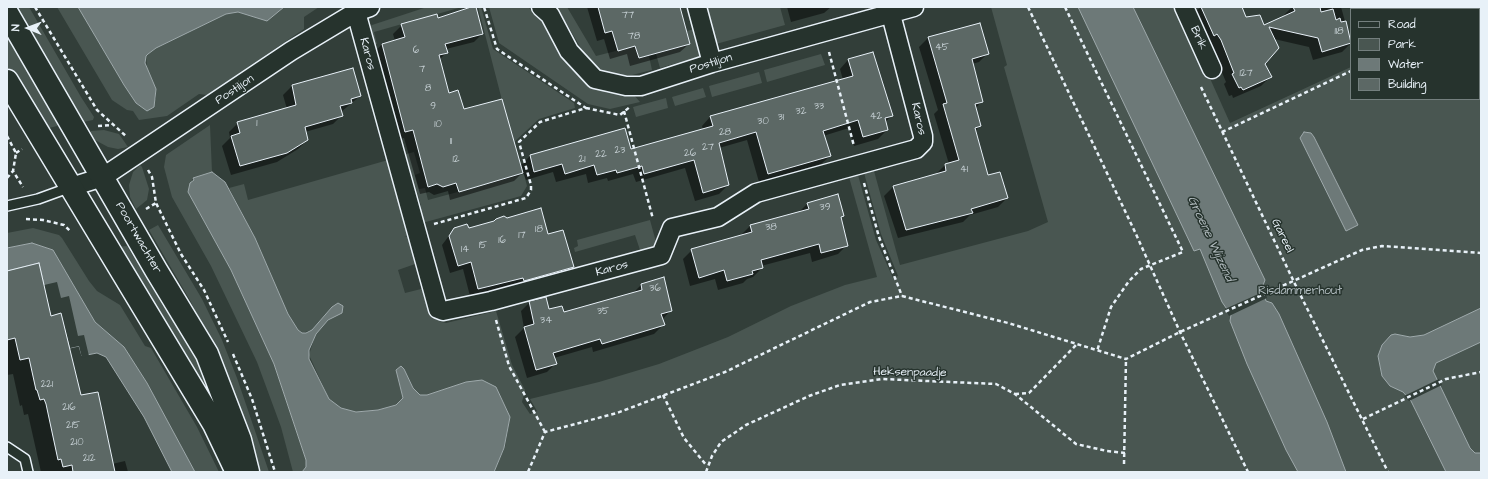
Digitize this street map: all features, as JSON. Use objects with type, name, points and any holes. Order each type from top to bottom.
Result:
[{"type":"street","name":"Postiljon","points":[[541,7],[550,15],[569,51],[595,79],[626,86],[641,86],[712,63],[824,34],[890,11],[914,7]]},
{"type":"street","points":[[697,7],[712,63]]},
{"type":"street","name":"Brik","points":[[1184,7],[1212,69]]},
{"type":"street","name":"Karos","points":[[363,10],[416,230],[438,309],[448,311],[491,301],[661,255],[672,228],[718,217],[756,193],[916,149],[923,142],[922,129],[890,11]]},
{"type":"street","name":"Postiljon","points":[[71,187],[103,177],[292,51],[363,10]]},
{"type":"street","name":"Poortwachter","points":[[7,13],[156,270],[207,354],[240,440],[248,472]]},
{"type":"street","points":[[7,81],[214,424],[237,472]]},
{"type":"lane","points":[[7,206],[71,187]]},
{"type":"lane","points":[[7,447],[25,458],[28,472]]},
{"type":"path","points":[[35,7],[97,110],[129,140]]},
{"type":"path","points":[[416,230],[526,198],[531,190],[531,185],[519,142],[540,122],[586,108],[497,49],[484,7]]},
{"type":"path","points":[[1028,7],[1180,332],[1248,472]]},
{"type":"path","points":[[1065,7],[1183,252],[1141,269],[1119,293],[1107,316],[1097,351]]},
{"type":"path","points":[[824,34],[879,237],[902,296]]},
{"type":"path","points":[[1222,132],[1350,71]]},
{"type":"path","name":"Gareel","points":[[1200,84],[1294,282],[1388,472]]},
{"type":"path","points":[[624,111],[656,230],[668,238]]},
{"type":"path","points":[[7,136],[16,153],[13,171],[7,178]]},
{"type":"path","points":[[545,432],[617,413],[725,372],[870,302],[902,296],[1008,323],[1126,359],[1180,332],[1226,313],[1362,250],[1382,246],[1481,253]]},
{"type":"path","points":[[491,301],[509,366],[545,432]]},
{"type":"path","points":[[1015,394],[1029,393],[1076,345]]},
{"type":"path","points":[[1124,464],[1126,359]]},
{"type":"path","points":[[1363,419],[1446,379],[1481,372]]},
{"type":"path","name":"Heksenpaadje","points":[[706,472],[707,466],[721,442],[746,424],[808,396],[840,385],[882,379],[996,384],[1015,394],[1076,444],[1124,453]]},
{"type":"path","points":[[662,395],[684,438],[707,466]]},
{"type":"path","points":[[528,472],[545,432]]},
{"type":"green space","points":[[17,7],[29,7],[94,117],[93,120],[83,122]]},
{"type":"green space","points":[[57,7],[78,7],[124,85],[136,103],[147,111],[156,98],[156,89],[147,68],[146,56],[155,48],[226,14],[238,12],[267,20],[284,7],[319,7],[304,17],[304,29],[207,95],[199,94],[167,116],[139,120],[133,111],[127,110],[112,100]]},
{"type":"green space","points":[[427,7],[462,7],[374,32],[377,44],[372,45],[369,28],[372,25]]},
{"type":"green space","points":[[478,7],[481,7],[493,49],[574,103],[575,108],[539,119],[513,143]]},
{"type":"green space","points":[[489,7],[528,7],[540,18],[571,68],[582,79],[607,93],[634,95],[640,102],[610,109],[588,104],[499,43]]},
{"type":"green space","points":[[555,7],[567,7],[596,56],[635,46],[639,58],[649,56],[652,70],[632,75],[618,75],[605,72],[595,67],[582,50]]},
{"type":"green space","points":[[706,7],[780,7],[785,25],[716,44]]},
{"type":"green space","name":"Risdammerhout","points":[[991,7],[1178,7],[1230,123],[1350,67],[1350,100],[1480,100],[1480,8],[1474,8],[1481,7],[1481,472],[494,472],[505,447],[510,417],[496,387],[420,396],[413,388],[401,366],[396,370],[403,398],[396,405],[378,410],[356,412],[341,408],[329,399],[309,355],[317,329],[333,317],[338,303],[332,307],[312,330],[302,333],[298,330],[288,314],[255,238],[229,188],[244,184],[248,200],[388,160],[411,237],[404,236],[410,238],[418,263],[398,270],[405,293],[425,288],[432,317],[446,323],[496,311],[512,365],[525,390],[522,402],[530,414],[537,411],[530,399],[599,382],[659,364],[728,337],[791,306],[845,285],[877,277],[849,177],[858,175],[876,240],[893,278],[898,276],[881,234],[864,173],[874,171],[900,265],[1028,231],[1048,222],[1004,67],[1007,65]]},
{"type":"green space","points":[[694,29],[701,56],[660,68],[656,54],[690,44],[687,31]]},
{"type":"green space","points":[[7,37],[58,124],[57,126],[45,129],[7,67]]},
{"type":"green space","points":[[821,54],[825,65],[767,82],[764,70]]},
{"type":"green space","points":[[759,72],[762,83],[712,97],[709,86]]},
{"type":"green space","points":[[703,88],[706,97],[675,106],[672,97]]},
{"type":"green space","points":[[666,98],[668,108],[636,117],[633,107]]},
{"type":"green space","points":[[210,125],[212,172],[193,178],[188,192],[231,270],[274,364],[306,460],[306,467],[302,472],[293,472],[281,427],[257,362],[211,266],[172,197],[164,167],[166,155]]},
{"type":"green space","points":[[104,130],[119,134],[128,147],[118,149],[108,147],[95,140],[90,133],[91,131]]},
{"type":"green space","points":[[414,152],[420,173],[415,175],[419,189],[425,188],[428,200],[524,174],[527,186],[521,196],[422,223],[418,212],[421,206],[406,154]]},
{"type":"green space","points":[[140,165],[149,189],[147,200],[136,209],[130,197],[129,185],[133,172]]},
{"type":"green space","points":[[650,220],[656,242],[652,251],[641,253],[635,235],[575,252],[574,248],[578,246],[577,240]]},
{"type":"green space","points":[[158,225],[202,299],[222,340],[237,378],[269,472],[256,472],[214,350],[191,302],[149,230]]},
{"type":"green space","points":[[33,228],[59,235],[97,291],[120,305],[145,346],[151,348],[197,427],[219,472],[195,472],[147,383],[124,347],[95,322],[53,250],[32,243],[7,248],[7,233]]},
{"type":"green space","points":[[127,246],[163,306],[203,366],[221,405],[214,408],[117,247]]},
{"type":"water","points":[[78,7],[284,7],[267,21],[238,12],[226,14],[156,48],[148,54],[146,56],[145,63],[156,89],[154,107],[147,111],[136,103],[124,85]]},
{"type":"water","name":"Groene Wijzend","points":[[1078,7],[1133,7],[1265,280],[1262,288],[1266,301],[1272,303],[1279,314],[1327,422],[1346,472],[1298,472],[1286,450],[1247,364],[1230,321],[1231,315],[1222,302],[1200,249],[1194,251]]},
{"type":"water","points":[[1304,132],[1311,133],[1314,137],[1358,225],[1346,231],[1300,138]]},
{"type":"water","points":[[212,172],[225,182],[255,238],[288,314],[298,330],[302,333],[306,333],[312,330],[332,307],[338,303],[343,306],[342,313],[328,320],[316,334],[309,350],[309,359],[329,399],[341,408],[356,412],[378,410],[396,405],[403,398],[396,370],[401,366],[413,388],[420,395],[427,395],[466,382],[482,380],[496,387],[510,417],[504,448],[494,472],[302,472],[306,467],[306,460],[274,364],[231,270],[188,192],[190,183],[194,180],[193,178]]},
{"type":"water","points":[[32,243],[53,250],[95,322],[124,347],[147,383],[195,472],[172,472],[144,417],[106,357],[97,353],[82,356],[79,346],[70,348],[61,314],[51,316],[39,263],[7,271],[7,248]]},
{"type":"water","points":[[1481,308],[1481,342],[1436,363],[1433,371],[1470,448],[1475,453],[1481,453],[1481,472],[1446,472],[1411,401],[1403,392],[1390,386],[1382,376],[1378,356],[1382,345],[1391,335],[1395,334],[1410,337],[1424,335]]},
{"type":"pier","points":[[57,282],[61,298],[69,296],[78,336],[84,335],[89,356],[82,358],[79,346],[70,348],[61,314],[51,316],[44,285]]},
{"type":"pier","points":[[1265,291],[1267,298],[1229,316],[1225,309]]},
{"type":"pier","points":[[1439,379],[1442,385],[1409,401],[1404,396]]},
{"type":"building","points":[[471,7],[476,7],[483,34],[445,44],[448,53],[439,55],[449,93],[458,90],[464,109],[502,99],[523,173],[459,192],[456,183],[443,187],[437,184],[428,187],[413,130],[405,132],[382,44],[405,37],[401,24],[437,14],[438,18]]},
{"type":"building","points":[[598,7],[680,7],[690,44],[639,58],[635,46],[618,51],[612,31],[605,33]]},
{"type":"building","points":[[1201,7],[1242,7],[1246,17],[1260,15],[1264,25],[1295,11],[1293,7],[1320,7],[1321,12],[1333,9],[1336,20],[1340,18],[1341,22],[1346,21],[1350,43],[1322,52],[1318,38],[1269,27],[1279,48],[1265,64],[1272,77],[1243,90],[1241,87],[1239,88],[1232,74],[1234,73],[1221,40],[1217,34],[1214,36]]},
{"type":"building","points":[[980,23],[989,54],[972,59],[983,102],[975,104],[981,126],[975,128],[988,175],[1000,172],[1008,198],[971,209],[973,213],[906,230],[893,186],[946,171],[945,164],[959,160],[943,104],[947,103],[928,37]]},
{"type":"building","points":[[873,52],[893,116],[885,118],[888,130],[863,137],[858,120],[823,131],[831,156],[768,174],[756,132],[719,143],[729,185],[703,193],[694,160],[644,174],[642,166],[617,173],[616,170],[597,175],[594,165],[565,174],[562,164],[534,172],[530,155],[625,128],[631,149],[713,126],[710,116],[853,76],[848,59]]},
{"type":"building","points":[[353,68],[361,96],[351,99],[352,103],[340,106],[343,116],[305,127],[308,140],[287,153],[240,166],[231,136],[240,133],[237,122],[296,105],[292,85]]},
{"type":"building","points":[[838,194],[844,216],[841,217],[848,246],[821,253],[819,244],[761,260],[763,268],[752,271],[753,274],[727,281],[724,270],[699,278],[691,249],[752,232],[750,225],[809,209],[807,203]]},
{"type":"building","points":[[541,208],[548,234],[563,230],[574,267],[524,281],[523,278],[478,289],[471,262],[458,266],[449,236],[454,228],[467,224],[469,228],[494,221],[504,216],[507,218]]},
{"type":"building","points":[[39,263],[51,316],[61,313],[81,395],[98,392],[115,472],[73,472],[72,465],[63,467],[61,459],[58,460],[46,404],[44,399],[40,400],[36,390],[29,358],[20,360],[15,338],[7,340],[7,271]]},
{"type":"building","points":[[664,277],[672,311],[661,314],[665,325],[602,344],[600,339],[553,353],[557,364],[536,370],[524,327],[534,324],[529,301],[546,297],[549,309],[562,306],[564,312],[642,290],[641,284]]}]
